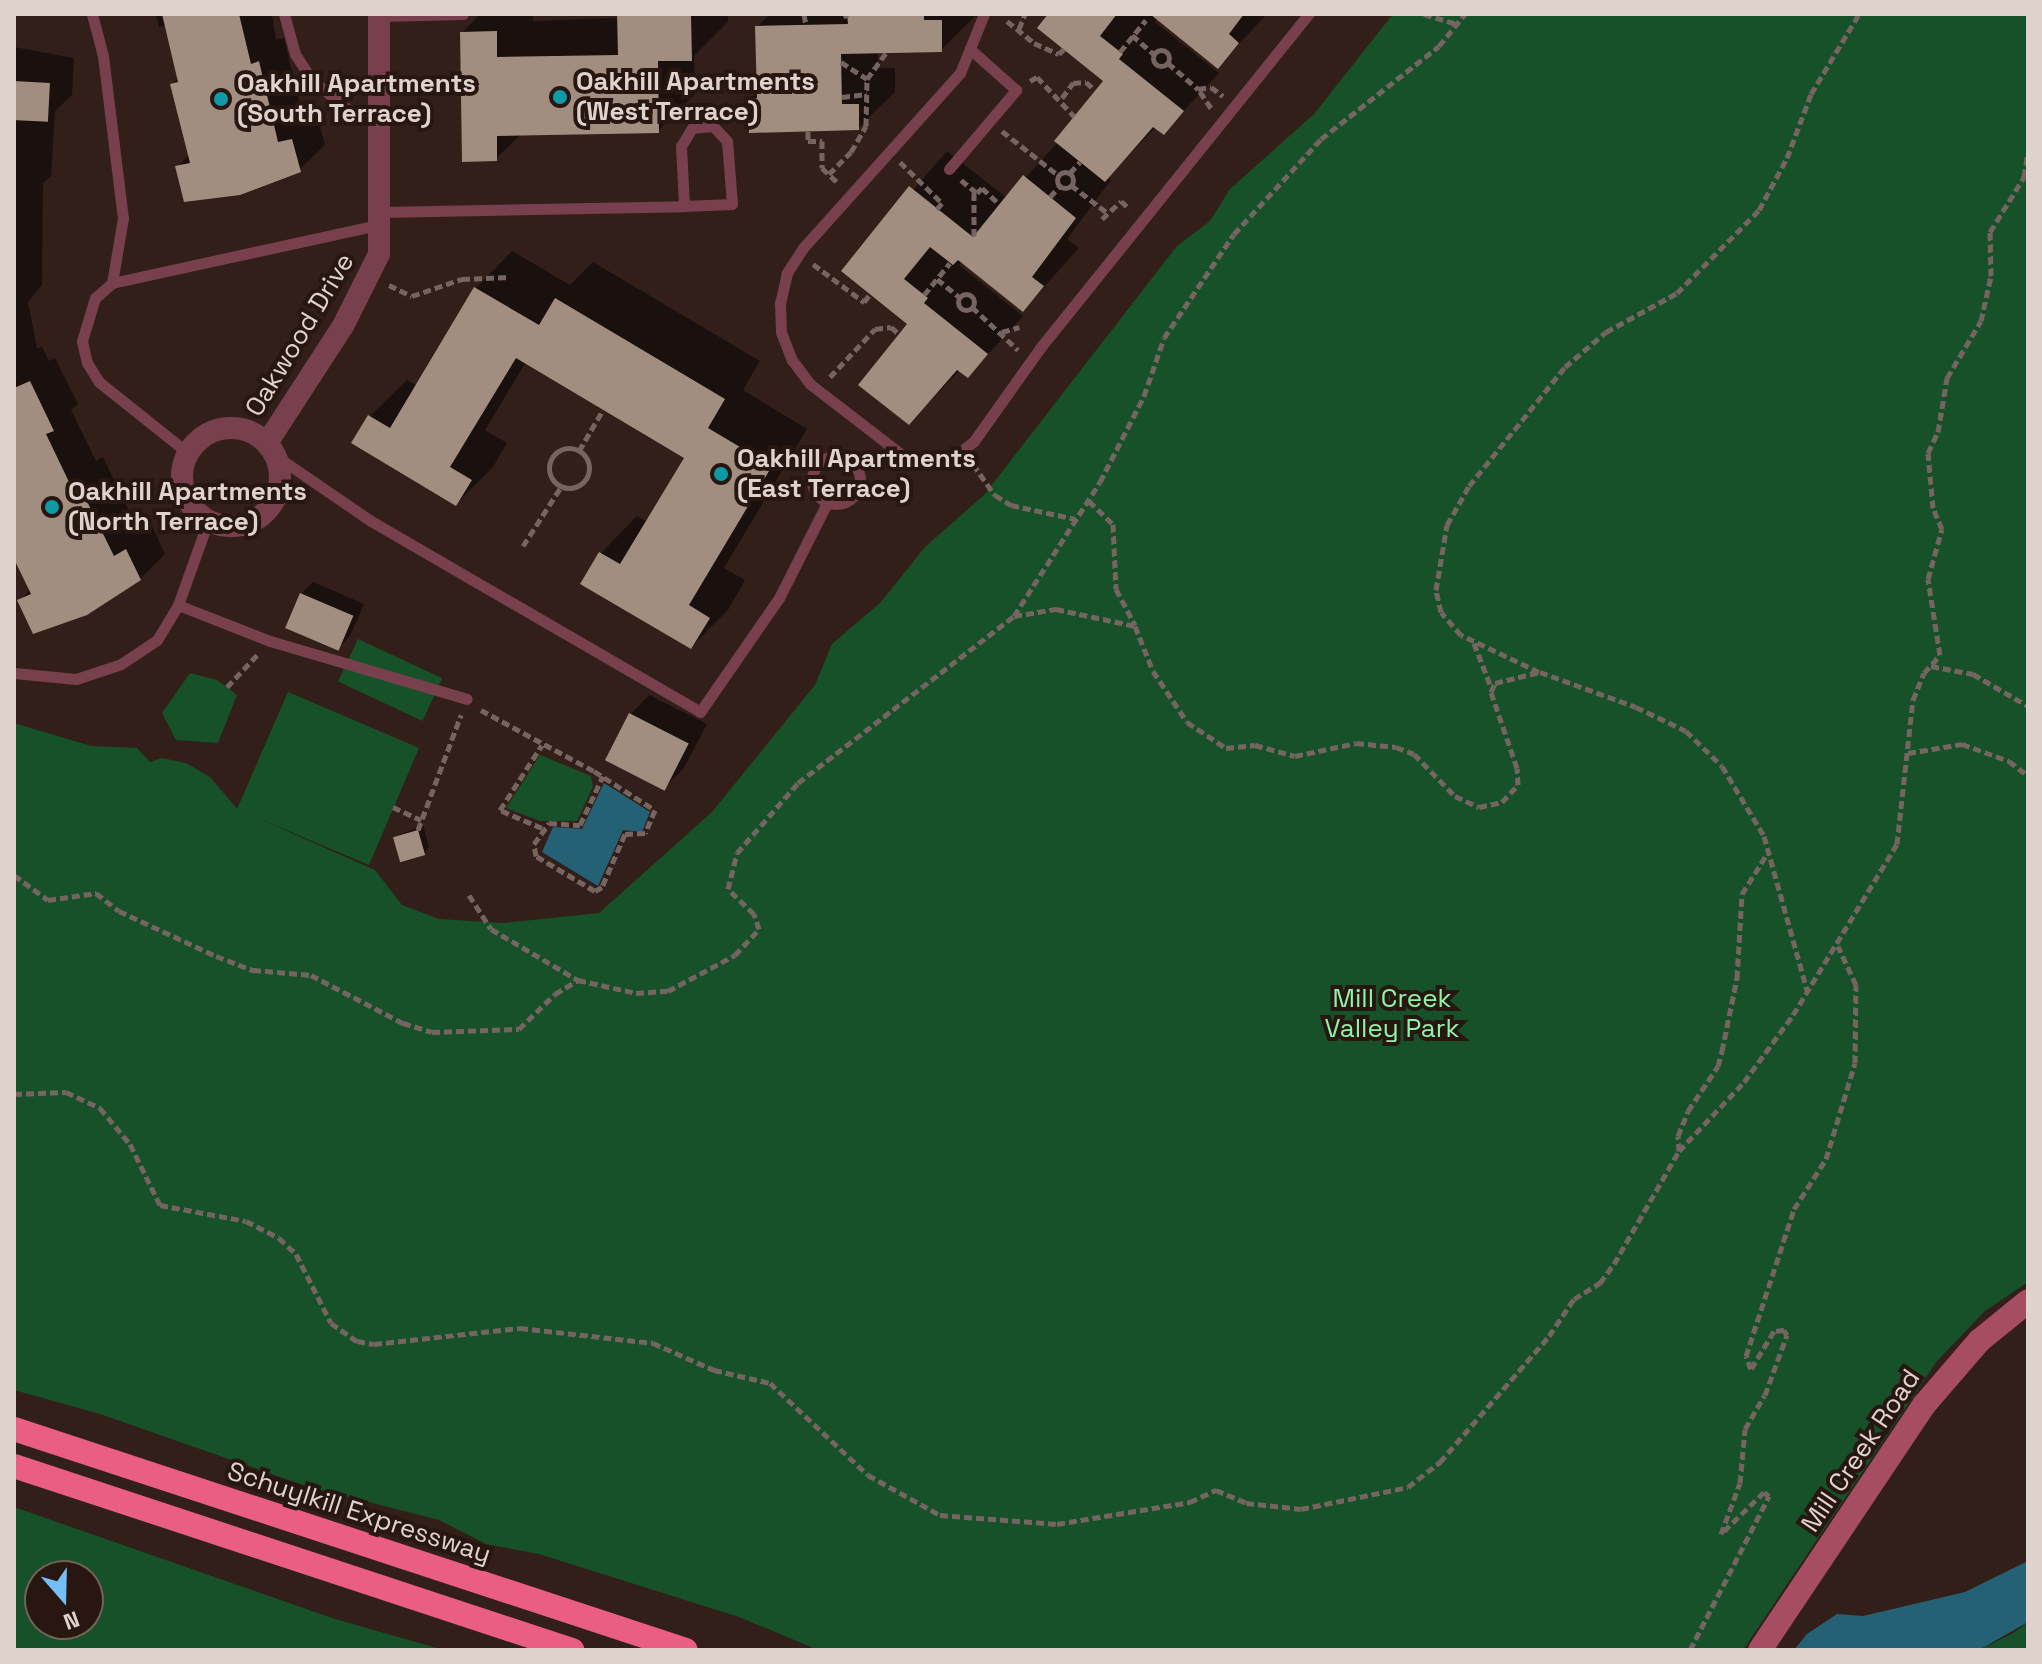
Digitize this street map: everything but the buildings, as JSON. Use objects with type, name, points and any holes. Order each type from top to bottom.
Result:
[{"type":"highway","name":"Schuylkill Expressway","points":[[14,1429],[686,1650]]},
{"type":"highway","points":[[14,1466],[572,1650]]},
{"type":"street","name":"Oakwood Drive","points":[[272,450],[373,272],[382,218],[379,15]]},
{"type":"street","name":"Oakwood Drive","points":[[188,453],[197,441],[225,428],[241,428],[272,450],[280,483],[270,508],[235,526],[208,521]]},
{"type":"street","points":[[188,453],[182,484],[196,512],[208,521]]},
{"type":"street","name":"Mill Creek Road","points":[[1760,1650],[1924,1405],[1979,1341],[2028,1301]]},
{"type":"lane","points":[[92,14],[103,56],[123,218],[112,283]]},
{"type":"lane","points":[[284,14],[295,54],[312,80],[356,116],[380,120]]},
{"type":"lane","points":[[379,15],[463,14]]},
{"type":"lane","points":[[984,14],[960,73],[848,193],[800,254],[780,303],[781,332],[792,360],[819,390],[906,458],[931,463],[965,451],[1142,220],[1309,14]]},
{"type":"lane","points":[[949,169],[1016,90],[970,49]]},
{"type":"lane","points":[[188,453],[99,382],[87,363],[85,318],[95,298],[112,283],[382,218],[684,206],[732,204],[727,141],[713,126],[692,128],[681,146],[684,206]]},
{"type":"lane","points":[[272,450],[371,521],[700,712],[779,598],[827,503]]},
{"type":"lane","points":[[844,457],[856,467],[859,489],[842,504],[827,503],[813,484],[816,468],[828,458],[844,457]]},
{"type":"lane","points":[[14,673],[76,679],[121,664],[157,640],[178,605],[208,521]]},
{"type":"lane","points":[[178,605],[270,641],[467,699]]},
{"type":"path","points":[[804,14],[806,25]]},
{"type":"path","points":[[1019,29],[1025,14]]},
{"type":"path","points":[[1424,14],[1457,24]]},
{"type":"path","points":[[469,895],[476,911],[504,939],[578,980],[636,993],[668,991],[748,945],[759,922],[728,889],[737,853],[798,783],[1014,616],[1089,501],[1144,396],[1164,338],[1234,234],[1321,139],[1439,46],[1465,14]]},
{"type":"path","points":[[1807,990],[1764,836],[1722,766],[1698,740],[1636,707],[1540,672],[1473,642],[1450,625],[1436,590],[1447,525],[1458,505],[1565,367],[1606,332],[1677,293],[1759,210],[1787,158],[1811,94],[1859,14]]},
{"type":"path","points":[[1120,52],[1146,20]]},
{"type":"path","points":[[1007,21],[1034,43],[1059,54],[1064,49]]},
{"type":"path","points":[[1132,35],[1154,54],[1157,66],[1168,63]]},
{"type":"path","points":[[1154,54],[1164,51],[1168,63],[1198,89]]},
{"type":"path","points":[[829,174],[851,152],[866,126],[867,79],[886,53]]},
{"type":"path","points":[[841,62],[867,79]]},
{"type":"path","points":[[1016,90],[1037,77],[1062,98]]},
{"type":"path","points":[[1074,116],[1058,102],[1073,83],[1086,82],[1095,90]]},
{"type":"path","points":[[842,97],[867,94]]},
{"type":"path","points":[[990,121],[1058,175],[1060,186]]},
{"type":"path","points":[[808,131],[808,141],[822,141],[822,168],[848,193]]},
{"type":"path","points":[[888,151],[942,203],[937,209]]},
{"type":"path","points":[[14,1094],[66,1092],[100,1108],[130,1144],[160,1205],[246,1221],[279,1238],[296,1254],[331,1323],[357,1341],[374,1344],[520,1328],[653,1343],[714,1370],[770,1383],[839,1451],[891,1491],[940,1515],[978,1522],[1022,1518],[1077,1523],[1190,1502],[1216,1490],[1246,1503],[1301,1509],[1408,1487],[1440,1462],[1549,1336],[1574,1299],[1600,1283],[1660,1191],[1679,1151],[1744,1082],[1838,946],[1897,844],[1913,700],[1928,665],[1940,655],[1928,579],[1942,529],[1933,508],[1928,453],[1938,432],[1947,378],[1984,310],[1991,276],[1990,232],[2024,177],[2028,153]]},
{"type":"path","points":[[1058,175],[1070,173],[1080,162]]},
{"type":"path","points":[[949,169],[974,191],[974,236]]},
{"type":"path","points":[[1070,173],[1071,185]]},
{"type":"path","points":[[1050,197],[1060,186],[1071,185],[1106,212]]},
{"type":"path","points":[[974,191],[982,188],[999,204]]},
{"type":"path","points":[[1102,219],[1121,201],[1142,220]]},
{"type":"path","points":[[800,254],[864,302],[870,294]]},
{"type":"path","points":[[924,295],[950,263]]},
{"type":"path","points":[[373,272],[412,296],[462,279],[509,277]]},
{"type":"path","points":[[937,279],[959,297],[971,296],[972,307]]},
{"type":"path","points":[[959,297],[960,308],[972,307],[1002,332],[1019,327]]},
{"type":"path","points":[[819,390],[875,329],[891,327],[899,334]]},
{"type":"path","points":[[579,451],[603,410]]},
{"type":"path","points":[[567,448],[579,451],[587,460],[587,478],[572,488],[561,487],[551,478],[551,459],[567,448]]},
{"type":"path","points":[[965,451],[983,481],[1003,500],[1025,510],[1075,519]]},
{"type":"path","points":[[523,546],[561,487]]},
{"type":"path","points":[[1089,501],[1113,524],[1116,589],[1164,690],[1204,737],[1226,748],[1255,745],[1295,756],[1356,743],[1396,747],[1414,754],[1455,796],[1479,807],[1502,802],[1518,785],[1491,687],[1473,642]]},
{"type":"path","points":[[1014,616],[1056,609],[1135,626]]},
{"type":"path","points":[[227,687],[270,641]]},
{"type":"path","points":[[1928,665],[1973,674],[2028,706]]},
{"type":"path","points":[[1491,687],[1540,672]]},
{"type":"path","points":[[418,830],[467,699],[542,745],[603,776],[655,810],[645,833],[625,834],[602,887],[595,891],[536,856],[534,844],[542,828],[549,823],[580,825],[603,776]]},
{"type":"path","points":[[1908,753],[1962,744],[2009,761],[2028,776]]},
{"type":"path","points":[[542,745],[500,810],[542,828]]},
{"type":"path","points":[[393,807],[421,820]]},
{"type":"path","points":[[1679,1151],[1678,1136],[1688,1111],[1720,1058],[1737,978],[1742,894],[1767,854]]},
{"type":"path","points":[[14,875],[48,900],[96,893],[133,918],[253,970],[311,975],[421,1031],[519,1029],[555,994],[578,980]]},
{"type":"path","points":[[1690,1650],[1769,1496],[1764,1492],[1721,1534],[1740,1483],[1745,1429],[1765,1395],[1787,1335],[1784,1330],[1774,1331],[1751,1369],[1746,1356],[1794,1209],[1826,1159],[1855,1063],[1856,985],[1838,946]]},
{"type":"green space","name":"Mill Creek Valley Park","points":[[1393,14],[2028,14],[2028,1282],[1985,1311],[1937,1361],[1743,1650],[818,1650],[739,1617],[539,1554],[486,1544],[439,1520],[306,1486],[100,1414],[14,1390],[14,723],[91,746],[137,748],[150,762],[162,758],[186,763],[210,777],[237,809],[288,692],[419,748],[369,865],[255,817],[375,870],[402,905],[439,919],[503,923],[599,913],[712,812],[815,685],[832,644],[881,602],[925,547],[984,495],[1177,246],[1210,221],[1230,189],[1314,114]]},
{"type":"green space","points":[[358,639],[442,678],[422,721],[338,682]]},
{"type":"green space","points":[[190,673],[217,680],[237,695],[218,743],[176,740],[162,713]]},
{"type":"green space","points":[[540,755],[591,776],[593,787],[577,821],[540,821],[506,808]]},
{"type":"green space","points":[[14,1507],[335,1619],[444,1650],[14,1650]]},
{"type":"green space","points":[[2028,1622],[2028,1650],[1979,1650],[2015,1632]]},
{"type":"water","points":[[604,783],[650,812],[642,832],[623,830],[598,886],[542,852],[553,827],[582,829]]},
{"type":"water","points":[[2028,1561],[2028,1622],[1979,1650],[1794,1650],[1807,1634],[1837,1614],[1863,1616],[1965,1592]]},
{"type":"place","name":"Oakhill Apartments (West Terrace)","points":[[560,97]]},
{"type":"place","name":"Oakhill Apartments (South Terrace)","points":[[221,99]]},
{"type":"place","name":"Oakhill Apartments (East Terrace)","points":[[721,474]]},
{"type":"place","name":"Oakhill Apartments (North Terrace)","points":[[52,507]]}]
